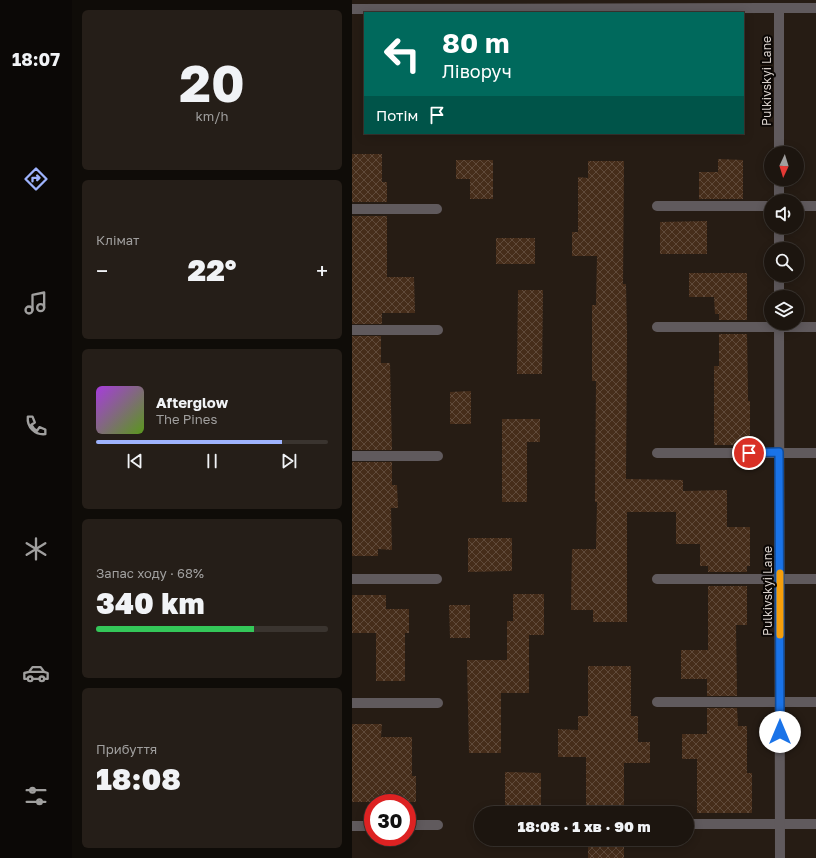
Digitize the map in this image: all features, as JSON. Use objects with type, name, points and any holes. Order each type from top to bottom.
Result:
[{"type":"street","name":"Pulkivskyi Lane","points":[[779,8],[779,146]]},
{"type":"street","points":[[352,9],[816,8]]},
{"type":"street","points":[[657,206],[764,206]]},
{"type":"street","points":[[804,206],[816,206]]},
{"type":"street","points":[[352,210],[437,209]]},
{"type":"street","points":[[657,327],[764,325]]},
{"type":"street","points":[[804,326],[816,326]]},
{"type":"street","points":[[352,330],[438,330]]},
{"type":"street","name":"Pulkivskyi Lane","points":[[779,330],[780,858]]},
{"type":"street","points":[[657,453],[816,452]]},
{"type":"street","points":[[352,456],[438,456]]},
{"type":"street","points":[[352,579],[437,579]]},
{"type":"street","points":[[657,579],[816,579]]},
{"type":"street","points":[[658,702],[816,702]]},
{"type":"street","points":[[352,703],[438,703]]},
{"type":"street","points":[[694,824],[816,824]]},
{"type":"street","points":[[416,825],[438,825]]},
{"type":"street","points":[[352,826],[364,826]]},
{"type":"building","points":[[352,154],[382,154],[382,182],[387,182],[387,202],[352,202]]},
{"type":"building","points":[[718,159],[743,160],[743,199],[699,199],[699,172],[718,172]]},
{"type":"building","points":[[456,160],[493,160],[493,199],[470,199],[470,179],[456,179]]},
{"type":"building","points":[[588,161],[624,161],[623,284],[626,284],[627,333],[626,479],[683,480],[683,491],[727,490],[727,527],[750,527],[750,566],[747,566],[747,572],[708,572],[708,566],[700,566],[700,544],[676,544],[676,512],[627,512],[627,622],[593,622],[593,610],[571,610],[572,549],[596,549],[596,381],[592,381],[592,305],[596,305],[597,256],[572,256],[572,232],[578,232],[578,177],[588,178]]},
{"type":"building","points":[[352,216],[387,216],[387,277],[414,277],[415,313],[382,313],[382,324],[352,324]]},
{"type":"building","points":[[707,221],[707,254],[660,254],[660,222]]},
{"type":"building","points":[[496,238],[535,238],[535,264],[496,264]]},
{"type":"building","points":[[689,273],[747,273],[747,320],[719,320],[719,314],[715,314],[714,297],[689,297]]},
{"type":"building","points":[[518,290],[543,290],[542,374],[517,374]]},
{"type":"building","points":[[719,334],[747,334],[750,445],[714,445],[714,366],[719,366]]},
{"type":"building","points":[[352,336],[381,336],[381,363],[390,363],[392,450],[352,450]]},
{"type":"building","points":[[471,391],[471,424],[450,424],[450,392]]},
{"type":"building","points":[[502,419],[540,419],[540,442],[527,442],[527,502],[502,502]]},
{"type":"building","points":[[352,462],[392,462],[392,485],[397,485],[398,508],[391,508],[392,550],[378,549],[378,556],[352,556]]},
{"type":"building","points":[[468,538],[512,538],[512,571],[468,572]]},
{"type":"building","points":[[708,586],[747,586],[747,625],[736,625],[737,696],[707,696],[707,679],[681,679],[681,650],[708,650]]},
{"type":"building","points":[[513,594],[544,594],[544,635],[529,635],[529,693],[501,693],[501,753],[469,753],[467,660],[507,660],[507,621],[513,621]]},
{"type":"building","points":[[352,595],[386,595],[386,609],[409,609],[409,633],[405,633],[405,681],[376,681],[376,633],[352,633]]},
{"type":"building","points":[[449,605],[470,605],[470,638],[450,638]]},
{"type":"building","points":[[588,666],[631,666],[631,716],[638,716],[638,742],[650,742],[650,763],[624,763],[624,806],[586,806],[586,757],[558,757],[558,729],[578,730],[578,716],[588,716]]},
{"type":"building","points":[[707,708],[737,708],[738,726],[747,726],[747,773],[752,773],[752,813],[697,813],[697,759],[682,759],[682,734],[707,734]]},
{"type":"building","points":[[352,724],[382,724],[381,737],[412,737],[412,776],[416,776],[416,794],[364,794],[364,802],[352,802]]},
{"type":"building","points":[[505,772],[541,773],[541,806],[505,806]]},
{"type":"building","points":[[588,846],[624,846],[624,858],[588,858]]},
{"type":"slow traffic","points":[[780,573],[780,635]]},
{"type":"route","points":[[749,453],[779,452],[780,732]]}]
